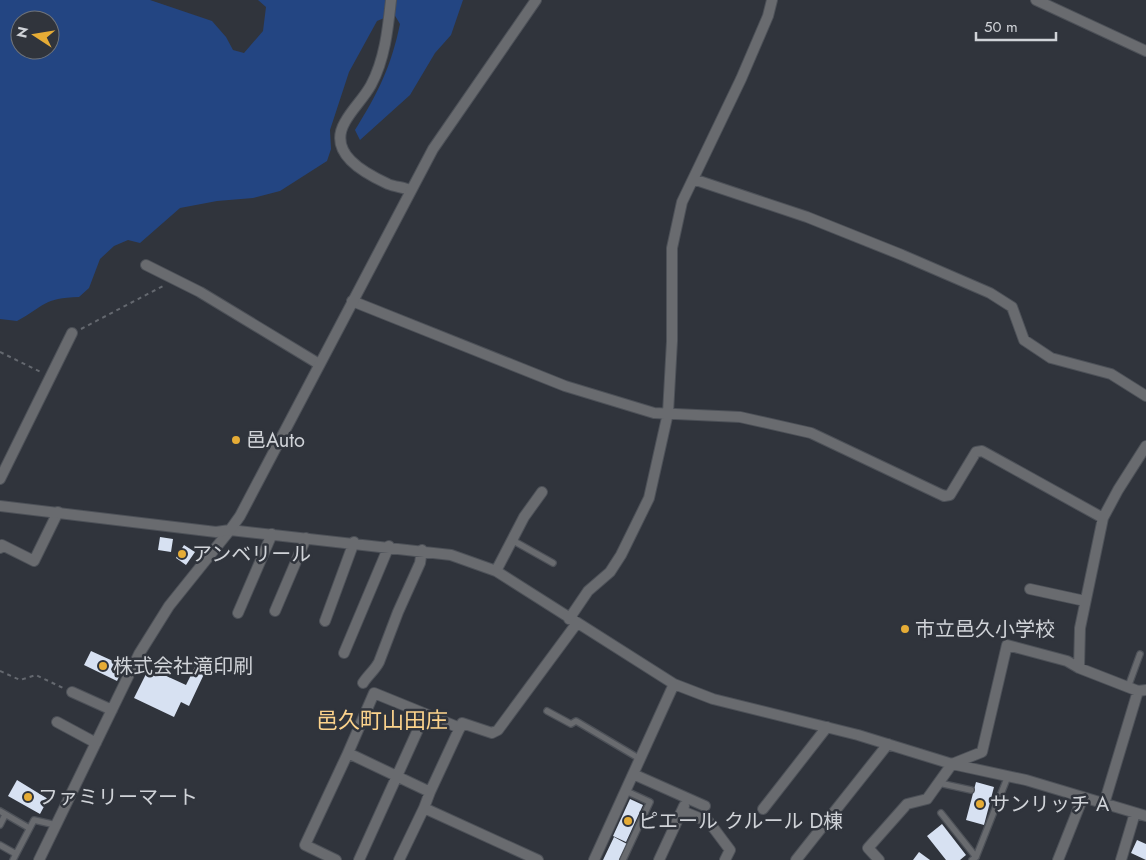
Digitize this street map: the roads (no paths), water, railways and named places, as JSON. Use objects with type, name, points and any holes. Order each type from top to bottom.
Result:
[{"type":"street","points":[[391,0],[383,53],[372,85],[344,123],[339,141],[344,154],[363,170],[390,185],[410,190]]},
{"type":"street","points":[[39,860],[139,654],[169,606],[240,516],[410,190],[443,134],[536,0]]},
{"type":"street","points":[[400,860],[462,723],[492,733],[498,730],[573,621],[588,591],[610,572],[637,525],[649,498],[668,413],[672,341],[672,248],[682,202],[741,79],[768,16],[772,0]]},
{"type":"street","points":[[1036,0],[1146,51]]},
{"type":"street","points":[[692,179],[806,217],[902,255],[990,293],[1012,307],[1024,340],[1051,358],[1111,374],[1146,396]]},
{"type":"street","points":[[146,265],[174,281],[200,292],[319,364]]},
{"type":"street","points":[[352,301],[565,386],[654,413],[740,417],[811,433],[872,460],[944,496],[950,495],[976,452],[982,451],[1103,518]]},
{"type":"street","points":[[0,479],[49,376],[72,333]]},
{"type":"street","points":[[1079,668],[1080,628],[1103,518],[1146,446]]},
{"type":"street","points":[[496,571],[512,540],[542,492]]},
{"type":"street","points":[[0,506],[216,532],[230,530],[354,542],[451,555],[496,571],[674,684],[713,699],[827,727],[952,764],[1008,776],[1146,816]]},
{"type":"street","points":[[0,548],[2,545],[34,561],[58,512]]},
{"type":"street","points":[[238,613],[272,534]]},
{"type":"street","points":[[275,611],[306,538]]},
{"type":"street","points":[[324,621],[354,542]]},
{"type":"street","points":[[344,653],[389,546]]},
{"type":"street","points":[[363,683],[369,672],[376,668],[379,662],[398,612],[420,563],[422,550]]},
{"type":"street","points":[[1030,589],[1085,601]]},
{"type":"street","points":[[879,860],[868,848],[907,804],[927,799],[952,764],[982,752],[1007,645],[1067,660],[1079,668],[1128,687],[1142,690],[1104,804]]},
{"type":"street","points":[[594,860],[674,684]]},
{"type":"street","points":[[72,692],[112,710]]},
{"type":"street","points":[[336,860],[305,845],[374,693],[460,728]]},
{"type":"street","points":[[359,860],[426,714]]},
{"type":"street","points":[[57,722],[96,743]]},
{"type":"street","points":[[763,809],[827,727]]},
{"type":"street","points":[[796,860],[888,744]]},
{"type":"street","points":[[348,753],[430,792]]},
{"type":"street","points":[[633,774],[705,806]]},
{"type":"street","points":[[1058,860],[1083,797]]},
{"type":"street","points":[[659,860],[682,811],[686,798]]},
{"type":"street","points":[[424,808],[538,860]]},
{"type":"street","points":[[682,811],[709,822],[730,850],[725,860]]},
{"type":"street","points":[[1122,860],[1135,814]]},
{"type":"lane","points":[[512,540],[553,563]]},
{"type":"lane","points":[[1128,687],[1140,654]]},
{"type":"lane","points":[[547,711],[571,724],[576,721],[640,759]]},
{"type":"lane","points":[[974,858],[1008,776]]},
{"type":"lane","points":[[939,783],[970,790]]},
{"type":"lane","points":[[623,860],[650,802],[626,791]]},
{"type":"lane","points":[[0,824],[3,813],[29,828]]},
{"type":"lane","points":[[941,813],[974,858]]},
{"type":"lane","points":[[0,845],[14,857],[34,820],[56,825]]},
{"type":"place","name":"邑Auto","points":[[236,440]]},
{"type":"place","name":"アンベリール","points":[[182,554]]},
{"type":"place","name":"市立邑久小学校","points":[[905,629]]},
{"type":"place","name":"株式会社滝印刷","points":[[103,666]]},
{"type":"place","name":"ファミリーマート","points":[[28,797]]},
{"type":"place","name":"サンリッチ A","points":[[980,804]]},
{"type":"place","name":"ピエール クルール D棟","points":[[628,821]]},
{"type":"district","name":"邑久町山田庄","points":[[382,720]]}]
